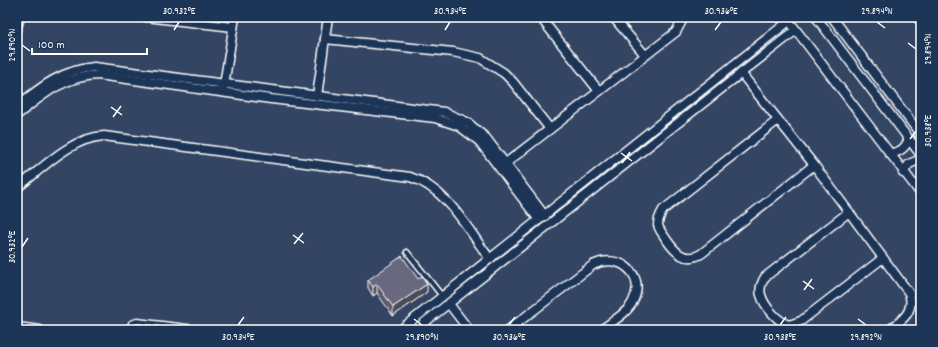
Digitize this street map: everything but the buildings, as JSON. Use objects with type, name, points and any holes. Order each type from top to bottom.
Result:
[{"type":"street","points":[[17,28],[20,17]]},
{"type":"street","points":[[146,17],[234,27]]},
{"type":"street","points":[[224,85],[235,17]]},
{"type":"street","points":[[317,96],[328,17]]},
{"type":"street","points":[[542,17],[544,22],[599,91]]},
{"type":"street","points":[[613,17],[645,56]]},
{"type":"street","points":[[506,163],[676,32],[684,17]]},
{"type":"street","points":[[816,17],[918,152]]},
{"type":"street","points":[[832,17],[918,130],[920,140],[918,152]]},
{"type":"street","points":[[917,17],[921,22]]},
{"type":"street","points":[[400,330],[542,218],[788,19],[921,194]]},
{"type":"street","points":[[415,330],[796,30]]},
{"type":"street","points":[[325,39],[453,52],[480,58],[504,73],[513,82],[550,129]]},
{"type":"street","points":[[17,106],[56,77],[84,68],[104,67],[224,85],[433,110],[455,116],[477,129],[506,163],[542,218]]},
{"type":"street","points":[[741,73],[814,165],[909,293],[911,299],[910,310],[907,316],[889,330]]},
{"type":"street","points":[[17,115],[58,85],[77,77],[98,75],[271,99],[435,118],[459,126],[479,141],[542,218]]},
{"type":"street","points":[[778,120],[663,210],[659,220],[659,230],[675,251],[685,257],[696,257],[701,254],[814,165]]},
{"type":"street","points":[[17,188],[75,144],[90,138],[104,136],[410,177],[426,183],[444,197],[490,259]]},
{"type":"street","points":[[889,153],[899,152],[904,148],[909,139]]},
{"type":"street","points":[[904,173],[909,164],[921,159]]},
{"type":"street","points":[[849,212],[765,277],[760,289],[761,296],[777,319],[789,325],[801,321],[883,258]]},
{"type":"street","points":[[508,330],[593,265],[607,260],[626,266],[633,274],[636,283],[636,294],[633,303],[626,311],[601,330]]},
{"type":"street","points":[[449,304],[469,330]]},
{"type":"street","points":[[17,327],[40,330]]},
{"type":"lane","points":[[407,252],[443,296]]},
{"type":"lane","points":[[129,330],[132,323],[137,321],[195,328],[200,330]]}]
